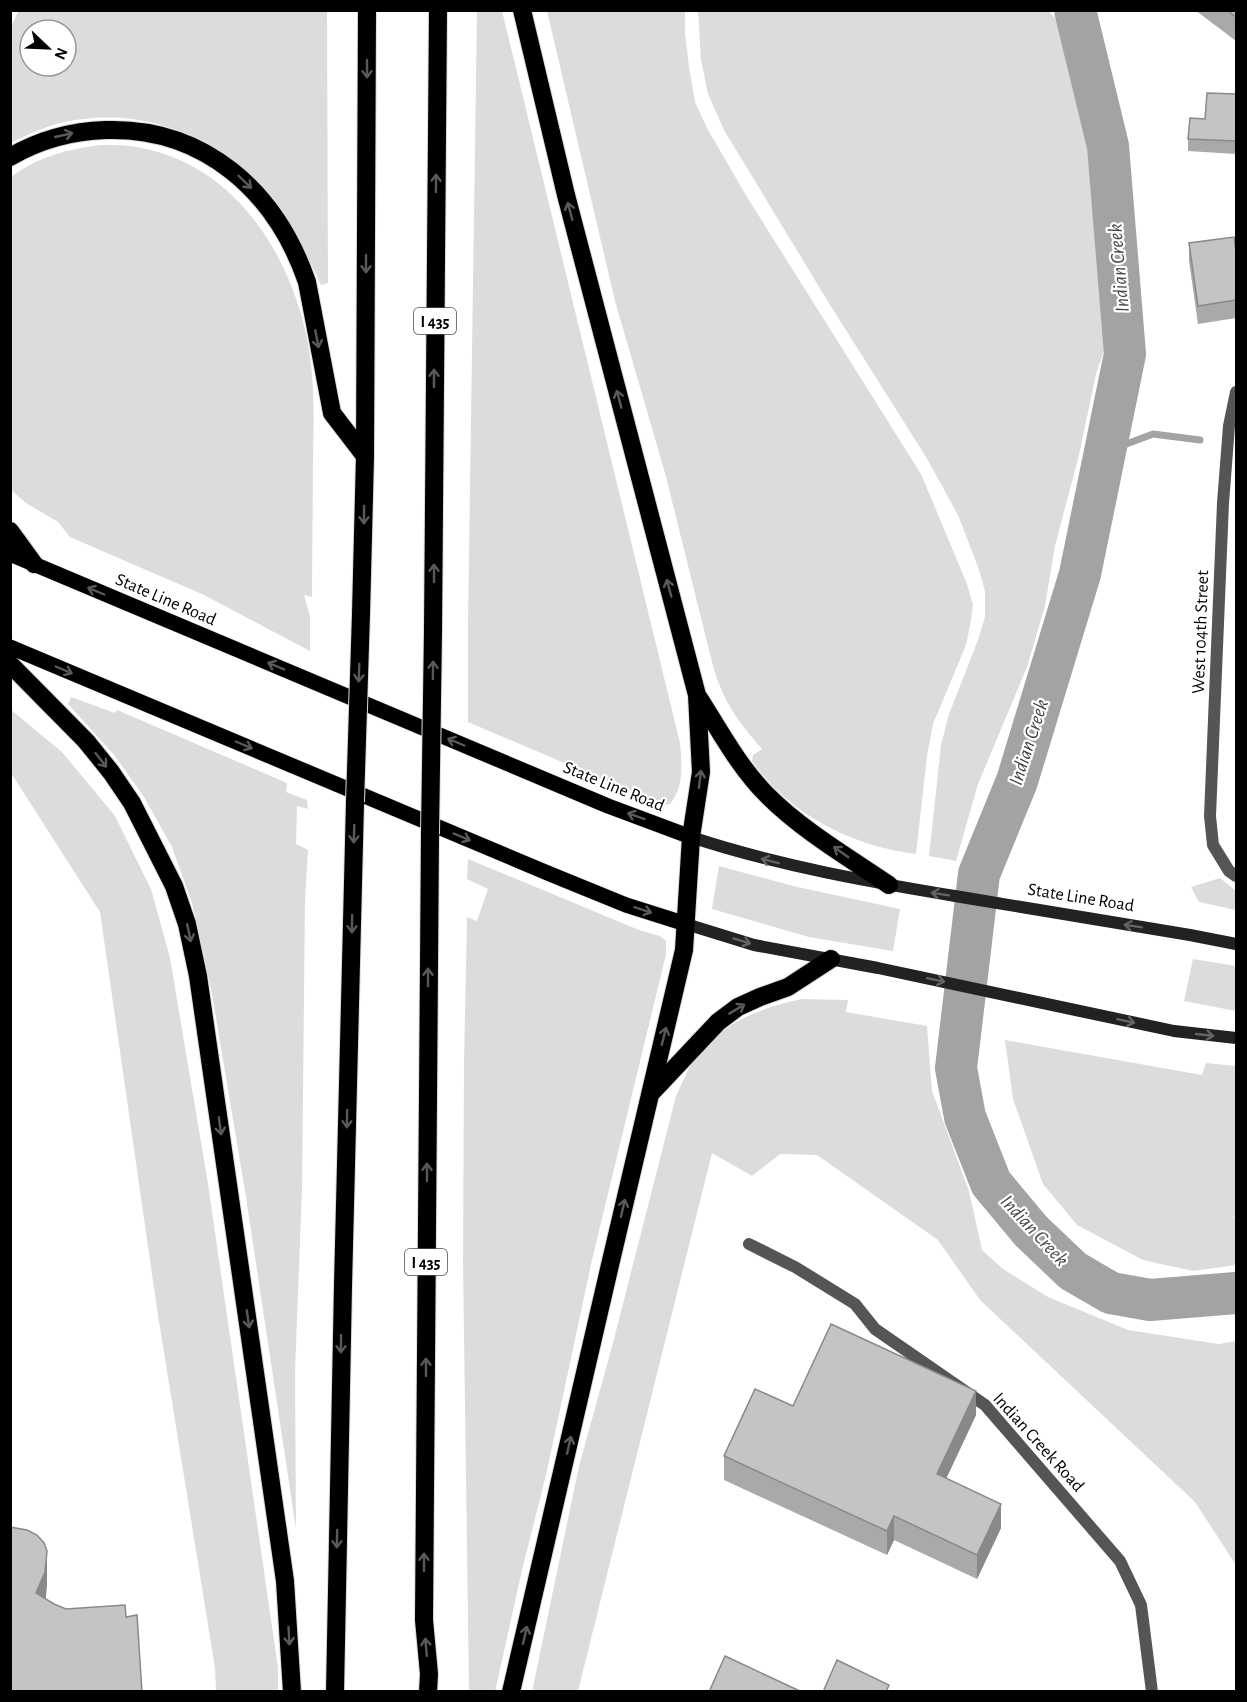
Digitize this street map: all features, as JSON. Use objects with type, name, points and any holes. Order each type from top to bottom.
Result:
[{"type":"highway","points":[[334,1692],[365,456],[367,10]]},
{"type":"highway","name":"I 435","points":[[428,1692],[429,1674],[424,1620],[438,10]]},
{"type":"highway","points":[[511,1692],[684,950],[691,837],[701,772],[697,695],[569,206],[522,10]]},
{"type":"highway","points":[[10,157],[33,144],[60,135],[121,129],[167,136],[195,148],[229,168],[260,197],[288,238],[301,264],[308,282],[332,413],[365,456]]},
{"type":"highway","points":[[10,531],[34,564]]},
{"type":"highway","points":[[10,664],[86,741],[127,795],[174,886],[187,924],[198,976],[285,1581],[292,1692]]},
{"type":"highway","points":[[697,695],[741,764],[767,795],[798,822],[889,885]]},
{"type":"highway","points":[[650,1093],[694,1045],[738,1007],[788,987],[831,959]]},
{"type":"main road","name":"State Line Road","points":[[10,554],[608,806],[727,849],[782,864],[889,885],[1236,944]]},
{"type":"main road","points":[[10,647],[550,874],[626,904],[686,924],[754,945],[879,968],[1174,1031],[1236,1038]]},
{"type":"street","name":"West 104th Street","points":[[1233,874],[1213,845],[1210,816],[1223,503],[1229,426],[1236,392]]},
{"type":"street","name":"Indian Creek Road","points":[[749,1244],[795,1267],[855,1304],[874,1329],[986,1405],[1120,1561],[1141,1605],[1152,1692]]},
{"type":"shaded area","points":[[18,11],[327,11],[328,283],[321,285],[289,225],[258,184],[216,149],[192,136],[166,126],[139,120],[84,119],[56,124],[11,143],[11,28]]},
{"type":"shaded area","points":[[477,11],[502,11],[524,101],[680,743],[680,783],[670,804],[663,805],[468,722]]},
{"type":"shaded area","points":[[547,11],[685,11],[685,33],[695,102],[707,128],[747,197],[921,474],[967,584],[973,605],[966,645],[933,724],[927,756],[916,854],[869,844],[824,825],[784,797],[752,761],[753,755],[762,749],[732,710],[713,666],[665,473],[615,301]]},
{"type":"shaded area","points":[[698,11],[1049,11],[1055,18],[1069,57],[1109,243],[1114,321],[1096,374],[1079,455],[1055,546],[1045,606],[1027,667],[978,784],[956,861],[929,856],[941,745],[949,714],[985,617],[985,591],[978,567],[958,515],[926,457],[724,130],[708,94],[701,60]]},
{"type":"shaded area","points":[[101,145],[146,149],[177,159],[205,174],[251,215],[269,241],[284,269],[305,329],[312,377],[314,424],[312,597],[304,595],[310,617],[310,651],[204,595],[70,537],[58,522],[26,503],[11,490],[11,177],[31,164],[53,155]]},
{"type":"shaded area","points":[[71,697],[115,713],[117,710],[287,783],[286,792],[307,800],[308,809],[297,806],[296,844],[308,850],[305,899],[302,1190],[295,1372],[296,1529],[246,1197],[212,994],[192,903],[172,847],[144,797],[115,756],[68,704]]},
{"type":"shaded area","points":[[10,709],[62,752],[115,816],[151,889],[170,958],[208,1184],[278,1668],[278,1691],[216,1691],[215,1668],[157,1309],[100,912],[11,773]]},
{"type":"shaded area","points":[[468,859],[639,930],[660,936],[666,941],[666,954],[592,1260],[546,1475],[495,1692],[469,1691],[463,1261],[467,917],[477,921],[488,889],[467,879]]},
{"type":"shaded area","points":[[719,866],[793,886],[900,909],[893,951],[809,937],[712,909]]},
{"type":"shaded area","points":[[1220,878],[1236,891],[1236,910],[1199,902],[1191,887]]},
{"type":"shaded area","points":[[1193,959],[1236,966],[1236,1011],[1184,1001]]},
{"type":"shaded area","points":[[802,999],[848,1000],[846,1012],[927,1026],[932,1091],[969,1191],[982,1250],[1003,1269],[1048,1297],[1128,1330],[1219,1344],[1236,1341],[1236,1565],[1195,1502],[980,1300],[938,1240],[817,1155],[780,1154],[752,1176],[712,1153],[578,1691],[532,1692],[579,1466],[676,1096],[695,1059],[717,1035],[757,1012]]},
{"type":"shaded area","points":[[1005,1040],[1202,1075],[1206,1063],[1236,1066],[1236,1215],[1231,1218],[1236,1216],[1236,1265],[1193,1271],[1143,1260],[1077,1225],[1043,1184],[1013,1099]]},
{"type":"building","points":[[1227,10],[1236,10],[1236,17]]},
{"type":"building","points":[[1207,93],[1236,94],[1236,141],[1188,139],[1190,118],[1205,119]]},
{"type":"building","points":[[1234,237],[1236,300],[1198,306],[1189,243]]},
{"type":"building","points":[[831,1324],[976,1391],[937,1474],[1001,1504],[977,1555],[894,1516],[887,1531],[724,1456],[755,1389],[793,1406]]},
{"type":"building","points":[[10,1527],[27,1530],[37,1535],[44,1543],[47,1551],[45,1572],[36,1593],[66,1609],[125,1605],[126,1617],[137,1615],[142,1692],[10,1692]]},
{"type":"building","points":[[725,1656],[802,1692],[709,1692]]},
{"type":"building","points":[[837,1660],[889,1685],[886,1692],[823,1692]]},
{"type":"waterway","name":"Indian Creek","points":[[1075,10],[1108,146],[1125,354],[1080,574],[1017,781],[979,874],[956,1068],[965,1117],[991,1183],[1031,1231],[1073,1271],[1111,1293],[1150,1300],[1236,1293]]},
{"type":"waterway","points":[[1105,452],[1153,434],[1200,440]]}]
